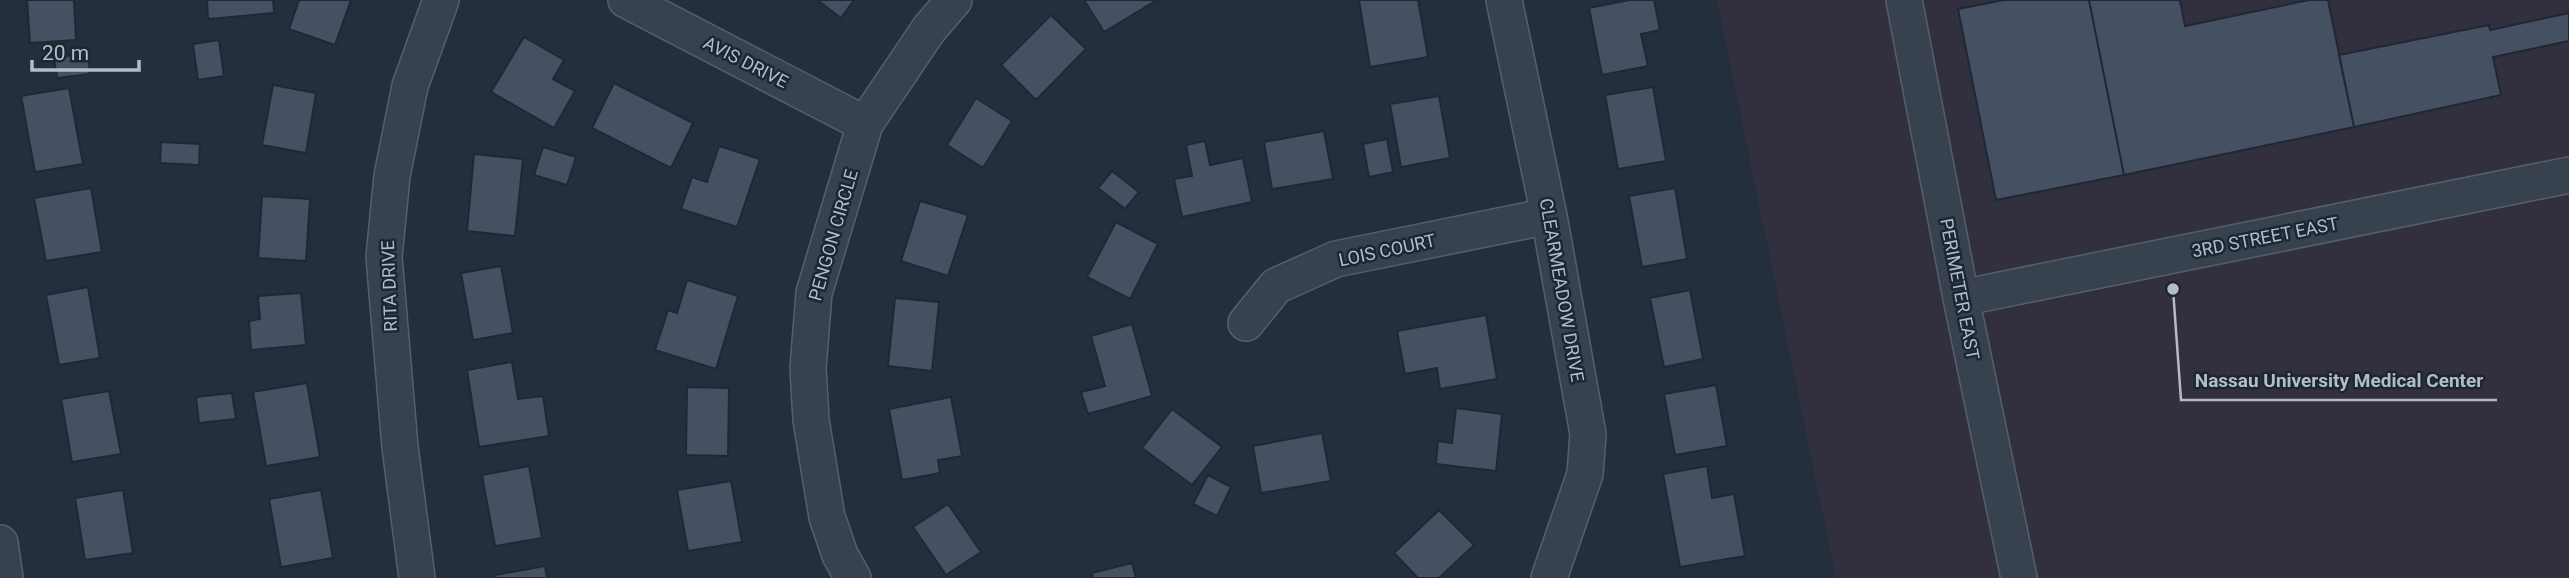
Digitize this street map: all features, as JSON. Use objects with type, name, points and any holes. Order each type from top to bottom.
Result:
[{"type":"street","name":"RITA DRIVE","points":[[417,578],[400,447],[384,257],[392,176],[410,86],[441,0]]},
{"type":"street","name":"AVIS DRIVE","points":[[626,0],[865,124]]},
{"type":"street","name":"PENGON CIRCLE","points":[[853,578],[840,555],[827,517],[811,421],[808,368],[814,293],[865,124],[929,29],[954,0]]},
{"type":"street","name":"CLEARMEADOW DRIVE","points":[[1504,0],[1549,216],[1588,434],[1585,474],[1549,578]]},
{"type":"street","name":"PERIMETER EAST","points":[[1904,0],[1961,298],[2019,578]]},
{"type":"street","name":"3RD STREET EAST","points":[[1961,298],[2569,176]]},
{"type":"street","name":"LOIS COURT","points":[[1246,323],[1276,286],[1336,260],[1549,216]]},
{"type":"street","points":[[0,543],[5,578]]},
{"type":"shaded area","points":[[1717,0],[2569,0],[2569,578],[1836,578]]},
{"type":"building","points":[[27,0],[74,0],[76,40],[30,43]]},
{"type":"building","points":[[207,0],[273,0],[274,13],[208,19]]},
{"type":"building","points":[[299,0],[351,0],[335,45],[289,29]]},
{"type":"building","points":[[817,0],[854,0],[841,18]]},
{"type":"building","points":[[1084,0],[1157,0],[1104,32]]},
{"type":"building","points":[[1359,0],[1418,0],[1428,57],[1370,67]]},
{"type":"building","points":[[1629,0],[1654,0],[1660,30],[1641,34],[1648,66],[1602,75],[1589,8]]},
{"type":"building","points":[[2004,0],[2089,0],[2124,175],[1996,200],[1958,9]]},
{"type":"building","points":[[2089,0],[2180,0],[2185,26],[2309,0],[2328,0],[2354,127],[2124,175]]},
{"type":"building","points":[[2569,13],[2569,41],[2493,57],[2501,95],[2354,127],[2339,55],[2489,25],[2490,30]]},
{"type":"building","points":[[1051,15],[1086,49],[1036,100],[1001,65]]},
{"type":"building","points":[[524,37],[564,60],[553,79],[575,91],[554,128],[491,92]]},
{"type":"building","points":[[219,40],[224,76],[198,80],[193,44]]},
{"type":"building","points":[[88,53],[90,74],[57,78],[54,58]]},
{"type":"building","points":[[614,83],[693,123],[671,168],[592,128]]},
{"type":"building","points":[[273,85],[316,93],[306,153],[262,145]]},
{"type":"building","points":[[1653,87],[1666,161],[1618,169],[1605,95]]},
{"type":"building","points":[[69,88],[83,164],[35,172],[21,96]]},
{"type":"building","points":[[1439,96],[1450,158],[1401,167],[1390,104]]},
{"type":"building","points":[[976,98],[1012,121],[983,168],[947,145]]},
{"type":"building","points":[[1324,131],[1333,179],[1272,189],[1264,142]]},
{"type":"building","points":[[1387,139],[1393,172],[1369,177],[1363,144]]},
{"type":"building","points":[[1205,141],[1210,165],[1243,158],[1252,202],[1182,217],[1174,179],[1192,176],[1186,145]]},
{"type":"building","points":[[161,142],[200,144],[199,165],[160,163]]},
{"type":"building","points":[[719,146],[760,159],[737,227],[681,209],[692,177],[707,182]]},
{"type":"building","points":[[543,147],[576,157],[567,185],[534,175]]},
{"type":"building","points":[[474,154],[523,159],[515,236],[467,231]]},
{"type":"building","points":[[1112,171],[1139,192],[1125,209],[1098,188]]},
{"type":"building","points":[[91,188],[102,252],[46,261],[34,198]]},
{"type":"building","points":[[1675,188],[1687,259],[1642,267],[1629,196]]},
{"type":"building","points":[[262,196],[310,199],[306,261],[258,258]]},
{"type":"building","points":[[920,201],[968,215],[948,276],[901,261]]},
{"type":"building","points":[[1116,222],[1158,244],[1130,299],[1087,277]]},
{"type":"building","points":[[501,266],[513,333],[473,340],[461,273]]},
{"type":"building","points":[[687,280],[738,296],[716,369],[655,350],[668,310],[677,313]]},
{"type":"building","points":[[88,287],[100,358],[59,365],[46,295]]},
{"type":"building","points":[[1690,290],[1703,359],[1664,367],[1650,298]]},
{"type":"building","points":[[301,293],[306,345],[251,350],[249,321],[260,319],[258,296]]},
{"type":"building","points":[[895,298],[939,302],[932,371],[888,366]]},
{"type":"building","points":[[1486,315],[1497,379],[1440,389],[1437,368],[1405,374],[1397,331]]},
{"type":"building","points":[[1132,324],[1152,396],[1088,414],[1081,392],[1105,386],[1091,336]]},
{"type":"building","points":[[512,362],[518,399],[543,396],[549,436],[479,447],[467,370]]},
{"type":"building","points":[[307,383],[320,457],[266,466],[253,392]]},
{"type":"building","points":[[1716,385],[1727,446],[1675,455],[1664,394]]},
{"type":"building","points":[[687,387],[729,388],[728,456],[686,455]]},
{"type":"building","points":[[109,391],[121,454],[72,462],[61,399]]},
{"type":"building","points":[[232,393],[236,419],[199,423],[196,397]]},
{"type":"building","points":[[951,397],[962,456],[938,460],[940,473],[902,480],[889,409]]},
{"type":"building","points":[[1456,408],[1502,414],[1496,471],[1436,464],[1438,441],[1452,443]]},
{"type":"building","points":[[1172,409],[1222,447],[1192,485],[1142,448]]},
{"type":"building","points":[[1322,433],[1331,481],[1261,493],[1253,446]]},
{"type":"building","points":[[529,466],[542,538],[495,546],[482,475]]},
{"type":"building","points":[[1707,466],[1712,498],[1734,494],[1745,556],[1680,567],[1663,474]]},
{"type":"building","points":[[1208,475],[1231,487],[1217,516],[1193,504]]},
{"type":"building","points":[[731,481],[742,542],[688,551],[677,490]]},
{"type":"building","points":[[123,490],[133,553],[85,560],[75,498]]},
{"type":"building","points":[[321,490],[333,558],[281,567],[269,499]]},
{"type":"building","points":[[948,504],[981,552],[946,575],[913,527]]},
{"type":"building","points":[[1439,510],[1474,545],[1439,578],[1418,578],[1394,553]]},
{"type":"building","points":[[1132,563],[1136,578],[1093,578],[1092,573]]},
{"type":"building","points":[[545,566],[547,578],[496,578],[495,575]]},
{"type":"place","name":"Nassau University Medical Center","points":[[2173,289]]}]
